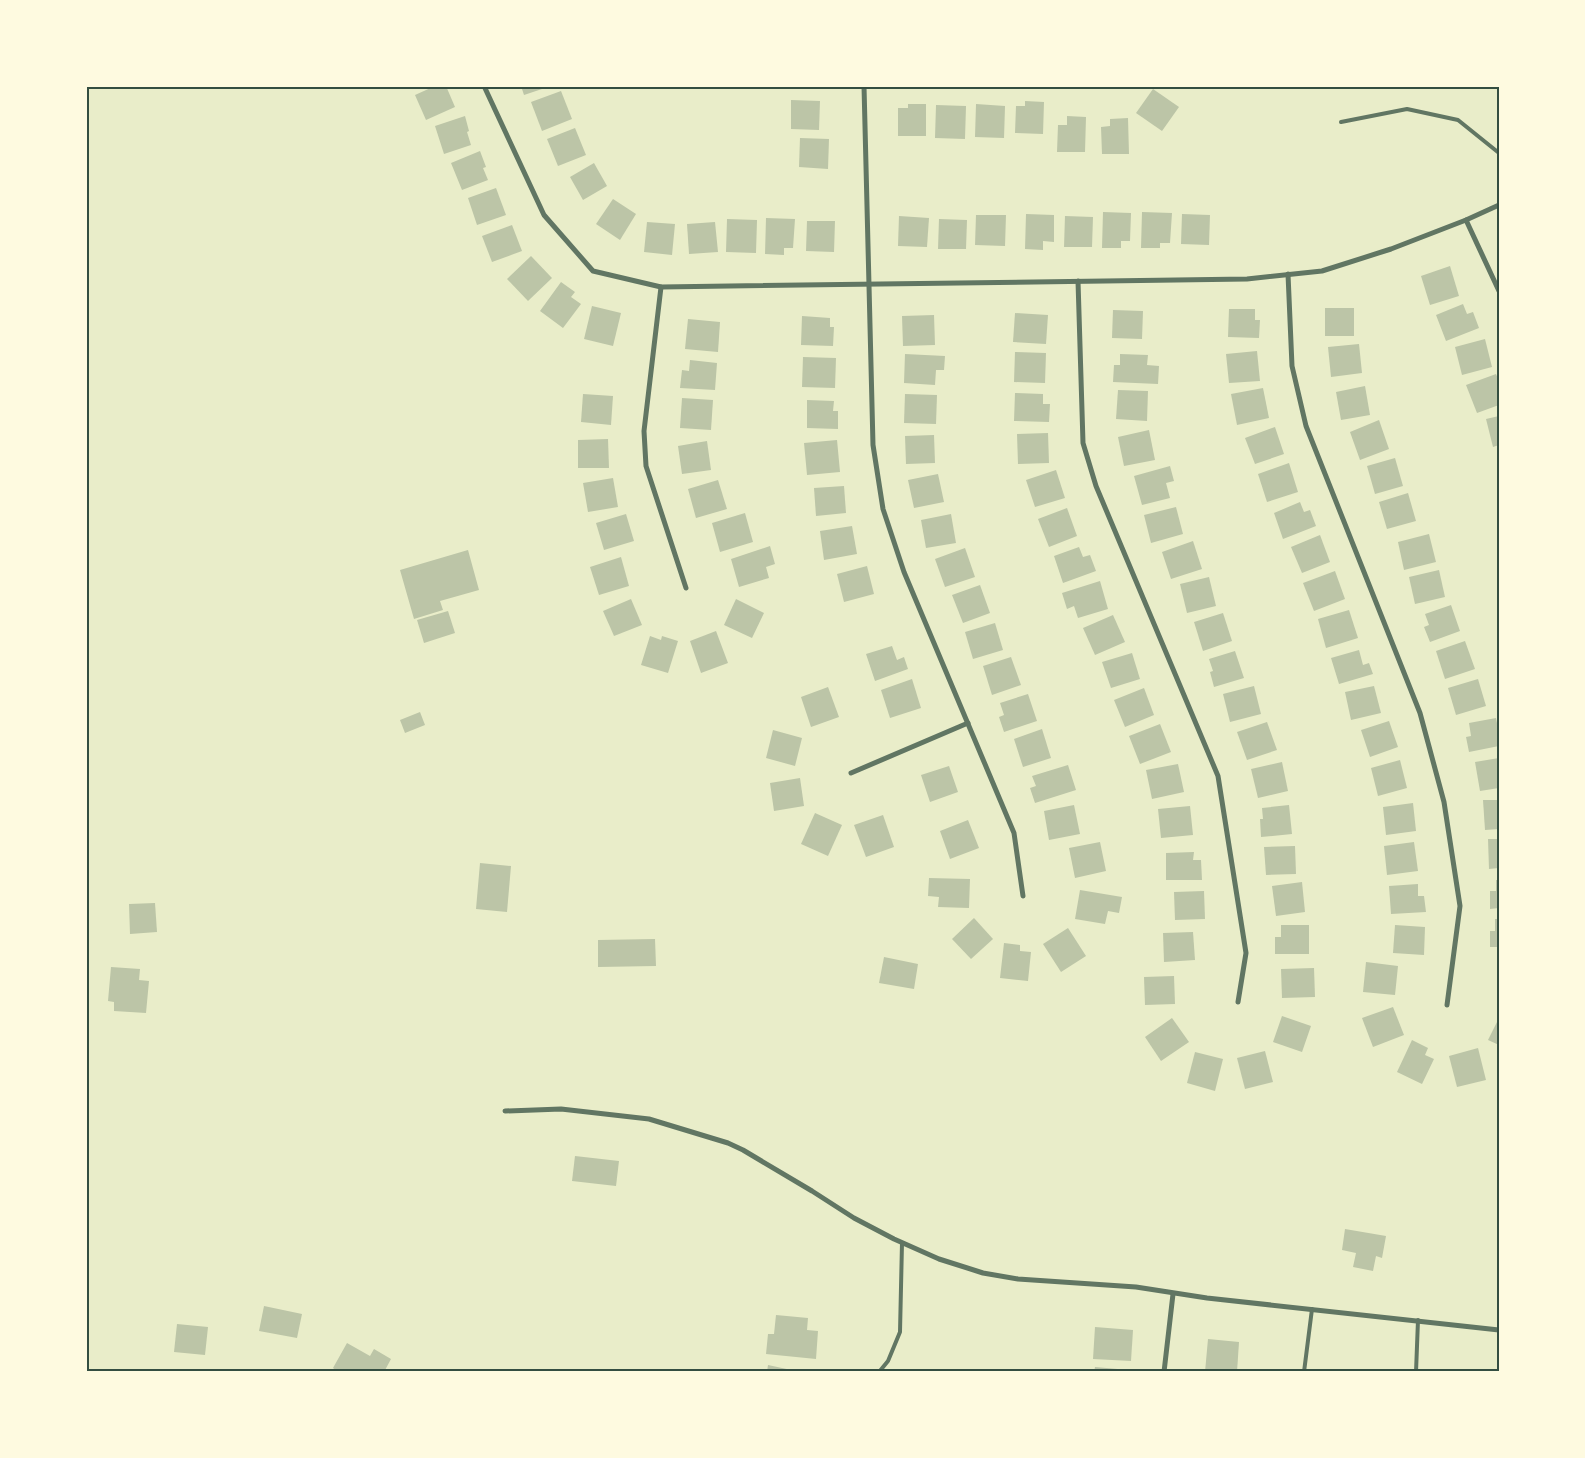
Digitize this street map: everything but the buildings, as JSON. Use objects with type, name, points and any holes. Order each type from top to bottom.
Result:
[{"type":"street","points":[[484,86],[544,215],[593,271],[661,287],[1247,279],[1322,271],[1391,249],[1499,205]]},
{"type":"street","points":[[864,86],[873,445],[883,509],[904,572],[1014,833],[1023,896]]},
{"type":"street","points":[[1466,220],[1499,291]]},
{"type":"street","points":[[1288,274],[1292,366],[1306,426],[1420,713],[1444,802],[1460,906],[1448,1005]]},
{"type":"street","points":[[1078,281],[1083,443],[1096,486],[1218,776],[1246,952],[1238,1002]]},
{"type":"street","points":[[661,287],[644,431],[646,466],[686,588]]},
{"type":"street","points":[[851,773],[968,723]]},
{"type":"street","points":[[505,1111],[562,1109],[649,1119],[728,1143],[805,1186],[854,1218],[902,1243],[952,1264],[983,1273],[1018,1279],[1136,1287],[1173,1294],[1499,1330]]},
{"type":"street","points":[[1164,1372],[1173,1294]]},
{"type":"lane","points":[[1341,122],[1407,109],[1458,120],[1499,153]]},
{"type":"lane","points":[[879,1372],[888,1361],[900,1332],[902,1243]]},
{"type":"lane","points":[[1304,1372],[1312,1309]]},
{"type":"lane","points":[[1416,1372],[1418,1320]]}]
